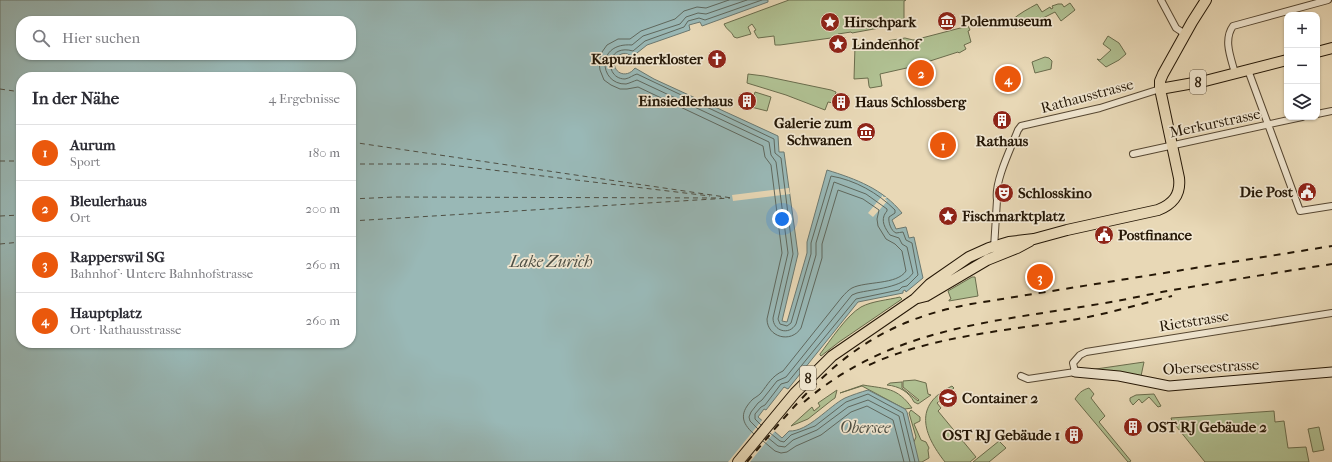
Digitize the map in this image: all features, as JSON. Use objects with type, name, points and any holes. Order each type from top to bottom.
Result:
[{"type":"main road","points":[[1160,89],[1160,81],[1163,74],[1206,0]]},
{"type":"main road","points":[[1320,51],[1332,48]]},
{"type":"main road","name":"8","points":[[738,462],[803,384],[832,356],[916,299],[930,284],[970,257],[997,251],[1067,230],[1158,210],[1169,206],[1177,197],[1180,183],[1160,89],[1206,81],[1284,61]]},
{"type":"main road","name":"8","points":[[916,299],[926,296],[987,260],[1009,242],[1034,239]]},
{"type":"street","points":[[1161,0],[1176,28],[1185,34]]},
{"type":"street","points":[[1235,73],[1228,40],[1233,26],[1328,0]]},
{"type":"street","points":[[1248,70],[1300,211],[1332,206]]},
{"type":"street","name":"Rathausstrasse","points":[[997,251],[996,192],[1001,174],[1021,126],[1094,109],[1160,89]]},
{"type":"street","points":[[1320,113],[1332,110]]},
{"type":"street","name":"Merkurstrasse","points":[[1133,154],[1287,120]]},
{"type":"street","name":"Rietstrasse","points":[[1075,372],[1073,363],[1080,355],[1084,353],[1332,313]]},
{"type":"street","name":"Oberseestrasse","points":[[1021,376],[1028,379],[1075,372],[1119,376],[1168,386],[1332,372]]},
{"type":"green space","name":"Hirschpark","points":[[789,0],[906,0],[904,1],[904,21],[901,24],[852,33],[838,34],[838,37],[780,45],[775,45],[774,36],[758,38],[754,31],[756,30],[752,24],[748,27],[751,34],[737,38],[734,37],[724,24]]},
{"type":"green space","points":[[1070,3],[1075,10],[1061,21],[1055,12],[1041,20],[1039,19],[1015,28],[1012,20],[1037,4],[1042,12],[1050,7],[1051,9],[1053,8],[1052,6],[1058,4],[1062,4],[1064,7]]},
{"type":"green space","points":[[968,26],[970,30],[968,31],[971,42],[964,45],[966,49],[959,53],[958,52],[930,61],[911,64],[911,67],[880,74],[882,86],[870,88],[868,78],[854,79],[855,46],[905,38],[913,40]]},
{"type":"green space","points":[[1108,36],[1119,43],[1126,54],[1119,60],[1106,67],[1097,59],[1100,60],[1111,50],[1103,44]]},
{"type":"green space","points":[[1045,57],[1052,61],[1051,69],[1035,73],[1032,62]]},
{"type":"green space","points":[[748,74],[764,76],[836,92],[833,103],[828,102],[825,110],[786,95],[747,83]]},
{"type":"green space","points":[[755,92],[771,97],[767,111],[751,107]]},
{"type":"green space","points":[[972,277],[975,277],[978,296],[949,301],[951,299],[948,291]]},
{"type":"green space","points":[[900,297],[902,299],[821,356],[820,355],[850,316],[861,307],[870,303]]},
{"type":"green space","points":[[1144,362],[1141,376],[1089,370]]},
{"type":"green space","points":[[915,380],[926,383],[928,394],[931,395],[918,404],[914,402],[903,390],[887,385],[890,383],[902,382],[902,388],[918,401],[919,400],[903,387],[903,381]]},
{"type":"green space","points":[[863,385],[890,390],[901,396],[912,408],[905,409],[862,386],[840,393]]},
{"type":"green space","points":[[952,386],[954,388],[937,403],[941,408],[938,411],[976,457],[970,462],[945,462],[931,441],[927,431],[927,411],[931,402]]},
{"type":"green space","points":[[1089,388],[1094,394],[1091,398],[1105,416],[1099,422],[1131,461],[1128,462],[1075,399],[1081,392]]},
{"type":"green space","points":[[837,390],[835,398],[808,419],[791,426],[812,407],[814,411],[820,406],[818,403]]},
{"type":"green space","points":[[1154,394],[1161,406],[1158,407],[1149,397],[1142,403],[1139,399],[1133,405],[1130,401],[1130,398],[1136,395]]},
{"type":"green space","points":[[911,410],[920,417],[920,421],[914,424],[921,440],[926,442],[929,448],[929,458],[922,462],[913,462],[913,444],[916,437],[909,413]]},
{"type":"green space","points":[[1274,411],[1275,422],[1284,421],[1288,448],[1306,447],[1309,462],[1205,462],[1171,418]]},
{"type":"green space","points":[[1319,427],[1324,450],[1313,452],[1308,429]]},
{"type":"green space","points":[[999,441],[1006,448],[989,462],[973,462]]},
{"type":"water","name":"Lake Zurich","points":[[0,0],[768,0],[768,2],[702,26],[700,22],[689,25],[690,30],[647,45],[632,57],[625,53],[621,54],[615,59],[615,68],[620,73],[624,74],[631,72],[635,68],[654,79],[778,136],[779,152],[784,152],[798,254],[782,321],[787,322],[807,253],[807,242],[827,170],[858,181],[878,191],[902,213],[892,220],[896,229],[906,227],[909,238],[914,237],[923,278],[906,292],[905,290],[903,293],[858,302],[788,389],[784,387],[766,410],[764,409],[758,417],[782,438],[789,431],[796,430],[811,423],[845,398],[868,390],[905,409],[919,462],[0,462]]},
{"type":"pier","points":[[789,188],[790,194],[733,201],[732,195]]},
{"type":"pier","points":[[883,195],[883,197],[887,197],[885,199],[887,201],[889,199],[873,217],[868,213]]},
{"type":"pier","points":[[763,419],[776,430],[750,462],[728,462]]},
{"type":"ferry route","points":[[0,89],[16,91]]},
{"type":"ferry route","points":[[356,143],[732,198]]},
{"type":"ferry route","points":[[0,161],[16,161]]},
{"type":"ferry route","points":[[356,164],[442,164],[710,196]]},
{"type":"ferry route","points":[[356,199],[395,197],[722,198]]},
{"type":"ferry route","points":[[356,221],[730,198]]},
{"type":"ferry route","points":[[0,216],[16,215]]},
{"type":"ferry route","points":[[0,244],[16,242]]},
{"type":"railway","points":[[747,462],[795,406],[819,381],[843,360],[870,341],[899,326],[933,313],[971,304],[1332,246]]},
{"type":"railway","points":[[804,402],[838,377],[873,357],[910,342],[947,331],[1217,282],[1332,264]]},
{"type":"railway","points":[[869,365],[894,355],[945,340],[1078,319],[1172,296]]},
{"type":"place","name":"Polenmuseum","points":[[947,21]]},
{"type":"place","name":"Hirschpark","points":[[830,22]]},
{"type":"place","name":"Lindenhof","points":[[838,44]]},
{"type":"place","name":"Kapuzinerkloster","points":[[717,59]]},
{"type":"place","name":"Bleulerhaus","points":[[921,73]]},
{"type":"place","name":"Hauptplatz","points":[[1008,79]]},
{"type":"place","name":"Einsiedlerhaus","points":[[747,101]]},
{"type":"place","name":"Haus Schlossberg","points":[[841,102]]},
{"type":"place","name":"Rathaus","points":[[1002,120]]},
{"type":"place","name":"Galerie zum Schwanen","points":[[866,132]]},
{"type":"place","name":"Aurum","points":[[943,145]]},
{"type":"place","name":"Die Post","points":[[1307,192]]},
{"type":"place","name":"Schlosskino","points":[[1004,193]]},
{"type":"place","name":"Fischmarktplatz","points":[[948,216]]},
{"type":"place","name":"Postfinance","points":[[1104,235]]},
{"type":"place","name":"Rapperswil SG","points":[[1040,277]]},
{"type":"place","name":"Container 2","points":[[948,398]]},
{"type":"place","name":"OST RJ Gebäude 2","points":[[1133,427]]},
{"type":"place","name":"OST RJ Gebäude 1","points":[[1074,435]]},
{"type":"water label","name":"Obersee","points":[[865,427]]}]
